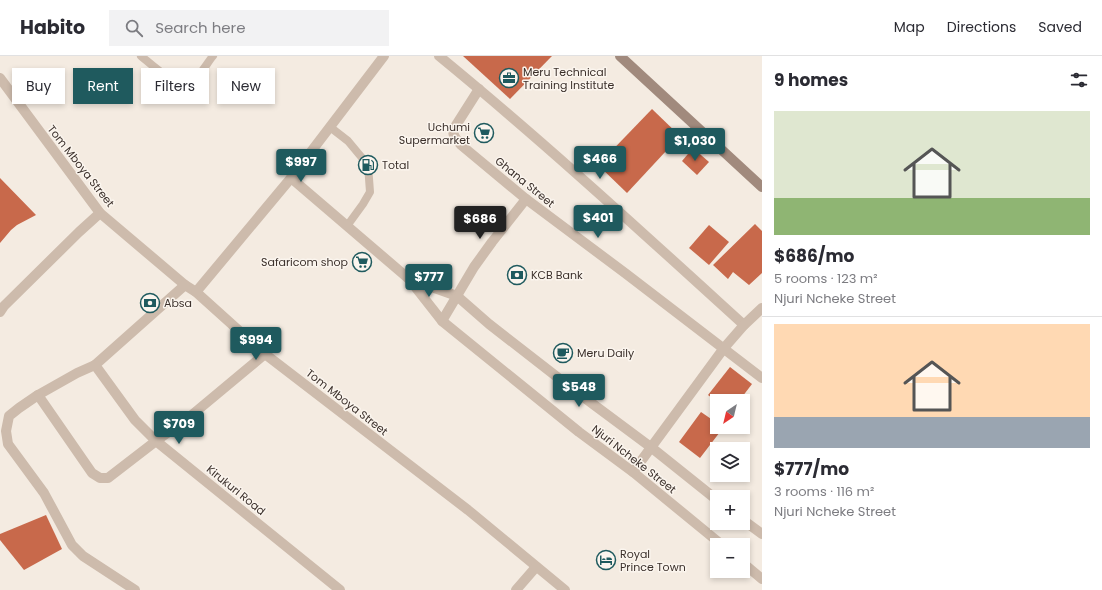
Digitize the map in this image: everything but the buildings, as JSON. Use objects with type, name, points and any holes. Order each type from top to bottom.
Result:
[{"type":"main road","points":[[620,56],[762,187]]},
{"type":"street","points":[[196,292],[291,178],[384,56]]},
{"type":"street","points":[[439,56],[614,207],[744,325]]},
{"type":"street","name":"Tom Mboya Street","points":[[0,78],[100,213],[185,285],[196,292],[265,354],[468,510],[565,590]]},
{"type":"street","name":"Ghana Street","points":[[479,89],[453,130],[453,134],[461,145],[526,199],[762,378]]},
{"type":"street","name":"Njuri Ncheke Street","points":[[291,178],[409,279],[442,321],[579,432],[633,472],[713,538]]},
{"type":"street","points":[[442,321],[474,267],[526,199]]},
{"type":"street","points":[[0,312],[79,232],[100,213]]},
{"type":"street","name":"Njuri Ncheke Street","points":[[409,279],[457,296],[508,339],[652,448],[710,494]]},
{"type":"street","points":[[134,590],[82,556],[72,545],[44,494],[8,444],[6,431],[9,416],[38,395],[77,372],[95,364],[185,285]]},
{"type":"street","points":[[633,472],[724,348],[744,325],[762,308]]},
{"type":"street","points":[[38,395],[92,473],[100,478],[108,478],[187,419],[265,354]]},
{"type":"street","name":"Kirukuri Road","points":[[95,364],[135,420],[156,441],[340,590]]},
{"type":"street","points":[[750,525],[762,534]]},
{"type":"street","points":[[516,590],[536,567]]},
{"type":"street","points":[[750,569],[762,579]]},
{"type":"lane","points":[[141,56],[175,82],[184,85],[191,84],[213,56]]},
{"type":"lane","points":[[330,127],[348,141],[368,165],[370,192],[347,226]]},
{"type":"place","name":"Meru Technical Training Institute","points":[[509,78]]},
{"type":"place","name":"Uchumi Supermarket","points":[[484,133]]},
{"type":"place","name":"Total","points":[[368,165]]},
{"type":"place","name":"Safaricom shop","points":[[362,262]]},
{"type":"place","name":"KCB Bank","points":[[517,275]]},
{"type":"place","name":"Absa","points":[[150,303]]},
{"type":"place","name":"Meru Daily","points":[[563,353]]},
{"type":"place","name":"Royal Prince Town","points":[[606,560]]}]
